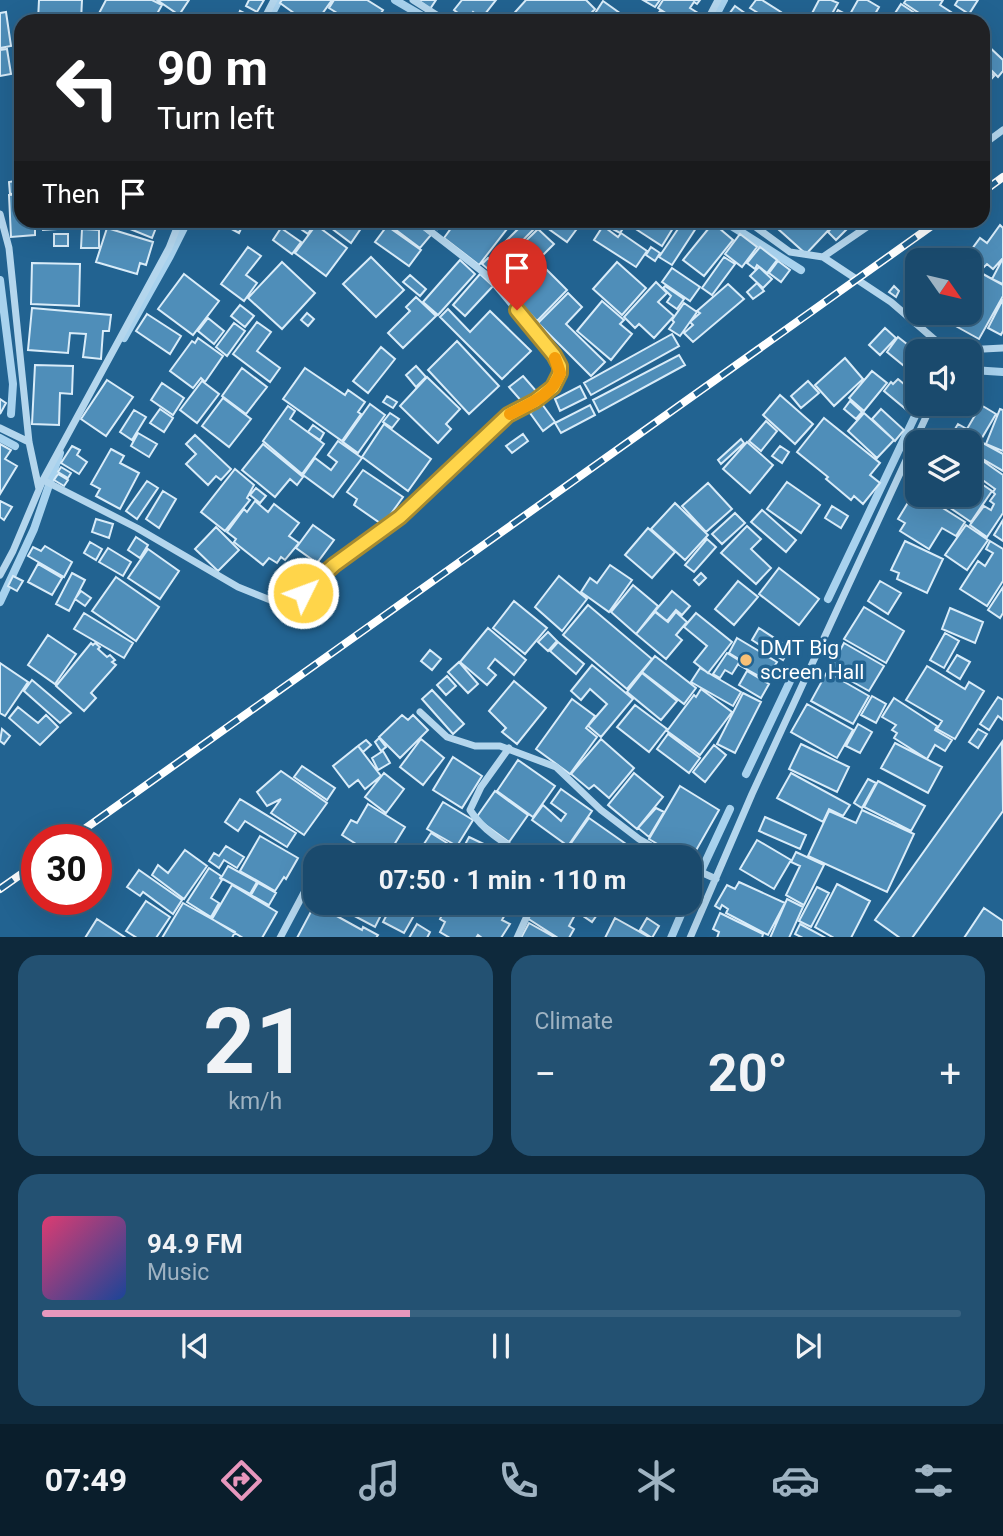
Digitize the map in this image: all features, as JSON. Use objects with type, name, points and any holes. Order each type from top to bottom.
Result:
[{"type":"street","points":[[413,0],[435,14]]},
{"type":"street","points":[[0,214],[9,248],[29,442],[39,489]]},
{"type":"street","points":[[0,575],[43,480],[169,248],[177,228]]},
{"type":"street","points":[[43,480],[137,528],[239,587],[288,607],[334,565],[400,517],[508,415],[548,393],[557,382],[560,366],[554,355],[488,276],[426,228]]},
{"type":"street","points":[[757,228],[790,252],[823,257],[891,302],[934,339]]},
{"type":"street","points":[[823,257],[865,228]]},
{"type":"street","points":[[982,349],[1003,348]]},
{"type":"street","points":[[690,937],[752,793],[926,416]]},
{"type":"street","points":[[0,428],[29,442]]},
{"type":"street","points":[[420,712],[447,737],[475,746],[509,748],[556,767],[601,810],[650,845]]},
{"type":"street","points":[[507,845],[479,825],[470,810],[481,787],[509,748]]},
{"type":"street","points":[[702,873],[716,879]]},
{"type":"street","points":[[279,937],[303,894]]},
{"type":"street","points":[[517,937],[527,915]]},
{"type":"building","points":[[39,0],[82,0],[81,14],[38,14]]},
{"type":"building","points":[[106,0],[152,0],[162,5],[157,14],[99,14]]},
{"type":"building","points":[[157,0],[189,0],[178,14]]},
{"type":"building","points":[[249,0],[264,0],[257,12],[246,6]]},
{"type":"building","points":[[282,0],[332,0],[322,14],[295,14],[280,3]]},
{"type":"building","points":[[334,0],[367,0],[383,10],[380,14],[339,14],[329,8]]},
{"type":"building","points":[[418,0],[436,0],[430,9]]},
{"type":"building","points":[[462,0],[496,0],[485,14],[459,14],[454,10]]},
{"type":"building","points":[[526,0],[586,0],[595,9],[590,14],[513,14]]},
{"type":"building","points":[[643,0],[660,0],[655,7]]},
{"type":"building","points":[[663,0],[700,0],[697,4],[694,2],[690,8],[697,14],[667,14],[658,8]]},
{"type":"building","points":[[756,0],[762,0],[781,12],[760,14],[750,8]]},
{"type":"building","points":[[819,0],[838,3],[832,14],[812,14]]},
{"type":"building","points":[[858,0],[867,0],[879,7],[875,14],[850,14]]},
{"type":"building","points":[[906,0],[943,0],[940,5],[951,12],[920,14],[904,3]]},
{"type":"building","points":[[958,0],[978,0],[969,14],[955,5]]},
{"type":"building","points":[[603,1],[621,14],[595,14]]},
{"type":"building","points":[[901,4],[916,14],[895,14]]},
{"type":"building","points":[[735,6],[746,14],[729,14]]},
{"type":"building","points":[[6,12],[11,46],[0,48],[0,13]]},
{"type":"building","points":[[990,48],[1003,60],[1003,71],[998,77],[990,69]]},
{"type":"building","points":[[7,49],[11,74],[0,76],[0,50]]},
{"type":"building","points":[[14,181],[14,194],[10,194],[9,182]]},
{"type":"building","points":[[9,195],[14,195],[14,228],[35,228],[35,235],[11,237]]},
{"type":"building","points":[[1000,225],[1003,228],[1003,258],[993,269],[987,264],[982,269],[982,248],[973,248],[980,238],[987,243]]},
{"type":"building","points":[[107,228],[153,242],[146,265],[140,263],[137,274],[96,262]]},
{"type":"building","points":[[128,228],[156,228],[152,238]]},
{"type":"building","points":[[281,228],[301,242],[292,254],[273,240]]},
{"type":"building","points":[[299,228],[312,228],[308,234]]},
{"type":"building","points":[[314,228],[320,228],[347,248],[326,276],[295,253]]},
{"type":"building","points":[[331,228],[361,228],[351,243]]},
{"type":"building","points":[[386,228],[390,228],[421,250],[409,266],[375,242]]},
{"type":"building","points":[[393,228],[422,228],[431,235],[420,248]]},
{"type":"building","points":[[451,228],[508,228],[479,265],[444,238]]},
{"type":"building","points":[[519,228],[533,230],[499,264],[491,256]]},
{"type":"building","points":[[547,228],[578,228],[567,242]]},
{"type":"building","points":[[602,228],[606,228],[618,237],[621,233],[647,251],[636,267],[594,240]]},
{"type":"building","points":[[611,228],[623,228],[620,233]]},
{"type":"building","points":[[634,228],[673,228],[662,246]]},
{"type":"building","points":[[679,228],[696,228],[672,265],[659,257]]},
{"type":"building","points":[[709,228],[719,228],[733,240],[704,276],[683,260]]},
{"type":"building","points":[[777,228],[830,228],[806,254]]},
{"type":"building","points":[[831,228],[848,228],[836,240],[828,232]]},
{"type":"building","points":[[82,229],[99,230],[99,248],[81,248]]},
{"type":"building","points":[[538,229],[554,244],[516,282],[500,266]]},
{"type":"building","points":[[54,234],[68,234],[68,246],[54,246]]},
{"type":"building","points":[[740,234],[757,247],[742,267],[725,254]]},
{"type":"building","points":[[248,247],[261,256],[246,275],[257,283],[244,301],[221,284]]},
{"type":"building","points":[[651,247],[660,253],[655,261],[646,255]]},
{"type":"building","points":[[760,247],[777,260],[767,273],[757,265],[755,269],[747,263]]},
{"type":"building","points":[[371,257],[404,290],[376,317],[343,284]]},
{"type":"building","points":[[724,257],[735,264],[712,295],[702,288]]},
{"type":"building","points":[[488,258],[494,265],[489,270],[482,264]]},
{"type":"building","points":[[460,260],[475,274],[438,315],[423,302]]},
{"type":"building","points":[[778,261],[790,270],[781,282],[769,273]]},
{"type":"building","points":[[1003,261],[1003,284],[992,279]]},
{"type":"building","points":[[282,262],[315,293],[282,329],[248,298]]},
{"type":"building","points":[[617,262],[646,288],[622,315],[593,289]]},
{"type":"building","points":[[32,263],[80,264],[79,306],[31,304]]},
{"type":"building","points":[[543,266],[567,290],[537,321],[513,296]]},
{"type":"building","points":[[759,267],[772,279],[763,288],[750,276]]},
{"type":"building","points":[[672,268],[700,287],[690,301],[662,282]]},
{"type":"building","points":[[504,273],[513,282],[507,288],[498,278]]},
{"type":"building","points":[[982,273],[1003,285],[1003,296],[979,339],[956,326],[982,326]]},
{"type":"building","points":[[184,274],[219,301],[193,335],[158,309]]},
{"type":"building","points":[[480,274],[493,286],[465,316],[453,305]]},
{"type":"building","points":[[410,275],[426,289],[420,296],[403,282]]},
{"type":"building","points":[[656,282],[667,293],[658,302],[674,316],[654,338],[639,324],[635,328],[624,317]]},
{"type":"building","points":[[757,283],[764,291],[753,299],[747,292]]},
{"type":"building","points":[[728,284],[744,299],[693,342],[684,333],[693,325],[690,322],[700,313],[697,311]]},
{"type":"building","points":[[665,286],[684,299],[677,309],[667,302],[671,296],[663,288]]},
{"type":"building","points":[[894,286],[899,291],[896,297],[889,292]]},
{"type":"building","points":[[568,293],[582,307],[566,324],[605,362],[591,376],[538,323]]},
{"type":"building","points":[[416,297],[436,316],[403,348],[388,333],[410,311],[406,307]]},
{"type":"building","points":[[1003,299],[1003,331],[1001,335],[988,328]]},
{"type":"building","points":[[602,301],[624,320],[620,324],[632,334],[611,360],[577,331]]},
{"type":"building","points":[[684,303],[697,312],[680,336],[669,329]]},
{"type":"building","points":[[240,305],[254,316],[245,327],[231,316]]},
{"type":"building","points":[[32,308],[111,315],[109,331],[103,331],[101,359],[83,357],[86,334],[70,333],[68,353],[28,350]]},
{"type":"building","points":[[448,309],[470,332],[490,311],[531,351],[502,379],[440,317]]},
{"type":"building","points":[[307,313],[314,319],[308,326],[301,320]]},
{"type":"building","points":[[147,314],[181,336],[170,354],[136,331]]},
{"type":"building","points":[[208,318],[224,331],[214,344],[198,331]]},
{"type":"building","points":[[257,322],[271,332],[257,351],[280,368],[270,382],[233,354]]},
{"type":"building","points":[[234,323],[245,331],[227,356],[216,347]]},
{"type":"building","points":[[885,328],[896,338],[880,355],[869,345]]},
{"type":"building","points":[[672,334],[679,346],[591,395],[584,383]]},
{"type":"building","points":[[898,337],[905,343],[905,367],[887,352]]},
{"type":"building","points":[[198,338],[223,356],[205,382],[201,378],[193,388],[170,371],[192,341],[195,343]]},
{"type":"building","points":[[457,341],[499,386],[469,414],[428,370]]},
{"type":"building","points":[[381,347],[395,359],[368,393],[353,381]]},
{"type":"building","points":[[679,355],[685,365],[599,412],[593,400]]},
{"type":"building","points":[[845,358],[863,379],[834,406],[815,385]]},
{"type":"building","points":[[35,365],[73,366],[72,394],[60,393],[59,425],[32,424]]},
{"type":"building","points":[[416,366],[426,377],[416,387],[406,375]]},
{"type":"building","points":[[242,368],[267,387],[246,414],[222,396]]},
{"type":"building","points":[[305,368],[345,395],[348,390],[365,402],[358,412],[361,414],[342,441],[283,399]]},
{"type":"building","points":[[872,371],[887,383],[864,411],[849,398]]},
{"type":"building","points":[[523,376],[537,392],[523,403],[509,387]]},
{"type":"building","points":[[427,377],[460,409],[446,424],[451,429],[438,443],[400,406]]},
{"type":"building","points":[[898,379],[905,385],[905,408],[884,391],[891,382],[893,384]]},
{"type":"building","points":[[107,380],[133,397],[106,436],[81,419]]},
{"type":"building","points":[[202,381],[219,394],[197,423],[180,410]]},
{"type":"building","points":[[808,381],[819,393],[801,408],[791,396]]},
{"type":"building","points":[[162,383],[184,398],[173,415],[151,400]]},
{"type":"building","points":[[580,386],[586,398],[560,411],[555,399]]},
{"type":"building","points":[[780,395],[813,424],[795,444],[763,415]]},
{"type":"building","points":[[387,396],[397,402],[393,408],[383,402]]},
{"type":"building","points":[[223,398],[251,419],[229,447],[202,426]]},
{"type":"building","points":[[0,399],[6,403],[0,414]]},
{"type":"building","points":[[850,401],[862,412],[856,419],[844,409]]},
{"type":"building","points":[[370,404],[385,415],[358,453],[343,442]]},
{"type":"building","points":[[542,404],[555,422],[543,431],[530,413]]},
{"type":"building","points":[[590,405],[595,415],[561,433],[555,423]]},
{"type":"building","points":[[288,406],[295,411],[290,419],[324,444],[302,474],[263,441]]},
{"type":"building","points":[[982,406],[996,414],[982,438],[982,430],[954,430],[958,424],[967,429],[975,416],[982,416]]},
{"type":"building","points":[[160,409],[173,418],[164,432],[150,423]]},
{"type":"building","points":[[881,409],[904,430],[895,441],[872,419]]},
{"type":"building","points":[[1000,409],[1003,410],[1003,451],[986,444]]},
{"type":"building","points":[[134,410],[146,417],[132,440],[120,432]]},
{"type":"building","points":[[390,413],[399,419],[392,428],[383,422]]},
{"type":"building","points":[[864,413],[894,440],[877,458],[848,431]]},
{"type":"building","points":[[824,418],[880,463],[870,475],[880,483],[863,504],[854,496],[851,500],[797,452]]},
{"type":"building","points":[[766,421],[777,431],[761,451],[749,441]]},
{"type":"building","points":[[384,424],[431,459],[408,491],[362,457]]},
{"type":"building","points":[[313,425],[324,433],[320,440],[308,432]]},
{"type":"building","points":[[138,433],[157,444],[149,457],[131,446]]},
{"type":"building","points":[[523,434],[528,441],[512,453],[506,446]]},
{"type":"building","points":[[195,435],[231,469],[221,480],[216,476],[208,485],[186,464],[196,454],[186,444]]},
{"type":"building","points":[[741,439],[744,443],[721,464],[718,460]]},
{"type":"building","points":[[338,441],[362,458],[333,497],[303,475],[315,458],[331,470],[337,462],[328,455]]},
{"type":"building","points":[[747,442],[773,465],[750,493],[723,469]]},
{"type":"building","points":[[0,444],[11,450],[5,459],[17,466],[0,494]]},
{"type":"building","points":[[263,444],[303,477],[297,485],[290,479],[275,497],[242,470]]},
{"type":"building","points":[[982,445],[1003,454],[1003,471],[982,459]]},
{"type":"building","points":[[72,446],[80,450],[77,455],[87,462],[79,474],[61,463]]},
{"type":"building","points":[[780,446],[789,452],[782,463],[772,456]]},
{"type":"building","points":[[111,449],[124,456],[120,463],[139,473],[120,509],[96,496],[100,489],[91,484]]},
{"type":"building","points":[[982,460],[1003,475],[1003,513],[987,537],[970,525],[984,506],[991,510],[994,504],[990,501],[995,489],[982,480]]},
{"type":"building","points":[[61,467],[71,473],[68,478],[58,472]]},
{"type":"building","points":[[235,469],[254,485],[247,498],[250,500],[225,531],[201,512]]},
{"type":"building","points":[[363,470],[403,497],[383,525],[354,505],[357,499],[347,492]]},
{"type":"building","points":[[58,474],[68,480],[64,486],[54,480]]},
{"type":"building","points":[[147,481],[158,488],[137,519],[126,511]]},
{"type":"building","points":[[787,482],[820,505],[801,533],[767,509]]},
{"type":"building","points":[[708,483],[732,509],[706,532],[682,506]]},
{"type":"building","points":[[982,484],[992,491],[982,506]]},
{"type":"building","points":[[256,488],[266,496],[260,503],[250,495]]},
{"type":"building","points":[[163,491],[176,499],[159,528],[146,519]]},
{"type":"building","points":[[0,501],[12,507],[4,520],[0,517]]},
{"type":"building","points":[[255,501],[268,512],[274,504],[299,523],[289,536],[299,543],[285,560],[281,557],[277,563],[269,558],[263,565],[234,542],[236,539],[227,532],[244,509],[247,512]]},
{"type":"building","points":[[675,503],[708,535],[685,560],[651,529]]},
{"type":"building","points":[[832,506],[848,516],[841,528],[825,518]]},
{"type":"building","points":[[905,507],[941,507],[965,522],[956,536],[942,528],[929,549],[900,531],[905,523],[898,519]]},
{"type":"building","points":[[949,507],[981,507],[971,522]]},
{"type":"building","points":[[762,510],[796,540],[786,552],[751,522]]},
{"type":"building","points":[[735,513],[745,523],[722,544],[712,534]]},
{"type":"building","points":[[96,519],[113,524],[109,538],[92,532]]},
{"type":"building","points":[[1003,520],[1003,541],[994,535]]},
{"type":"building","points":[[313,525],[334,540],[317,563],[296,548]]},
{"type":"building","points":[[966,525],[988,540],[967,570],[945,555]]},
{"type":"building","points":[[747,526],[761,539],[751,549],[771,568],[756,584],[721,553]]},
{"type":"building","points":[[216,527],[239,550],[218,571],[195,549]]},
{"type":"building","points":[[648,528],[675,552],[652,578],[625,555]]},
{"type":"building","points":[[136,537],[148,545],[140,558],[128,550]]},
{"type":"building","points":[[707,539],[716,547],[694,572],[685,565]]},
{"type":"building","points":[[905,541],[943,559],[927,593],[897,579],[899,573],[891,570]]},
{"type":"building","points":[[990,541],[1003,549],[1003,581],[987,606],[960,589],[978,561],[985,566],[993,553],[986,549]]},
{"type":"building","points":[[90,542],[102,549],[96,560],[84,553]]},
{"type":"building","points":[[45,546],[72,562],[64,577],[28,556],[33,547],[41,551]]},
{"type":"building","points":[[108,548],[131,562],[123,576],[99,562]]},
{"type":"building","points":[[148,549],[179,571],[160,599],[128,578]]},
{"type":"building","points":[[38,564],[62,578],[52,595],[28,582]]},
{"type":"building","points":[[610,565],[632,580],[609,612],[581,592],[590,578],[597,583]]},
{"type":"building","points":[[779,568],[819,599],[799,625],[759,594]]},
{"type":"building","points":[[72,573],[85,580],[69,611],[56,604]]},
{"type":"building","points":[[701,573],[706,578],[699,585],[694,580]]},
{"type":"building","points":[[13,576],[23,581],[17,591],[8,586]]},
{"type":"building","points":[[559,576],[587,599],[562,631],[535,607]]},
{"type":"building","points":[[116,577],[159,607],[136,641],[92,611]]},
{"type":"building","points":[[738,581],[758,597],[734,625],[715,609]]},
{"type":"building","points":[[880,581],[901,593],[888,614],[868,601]]},
{"type":"building","points":[[633,585],[658,606],[636,634],[611,612]]},
{"type":"building","points":[[1003,587],[1003,613],[1000,618],[988,610]]},
{"type":"building","points":[[81,591],[91,598],[85,606],[75,599]]},
{"type":"building","points":[[672,591],[690,606],[682,615],[676,610],[667,621],[655,611]]},
{"type":"building","points":[[514,601],[547,628],[525,654],[493,628]]},
{"type":"building","points":[[588,605],[652,659],[627,689],[563,635]]},
{"type":"building","points":[[864,607],[904,631],[886,663],[844,639]]},
{"type":"building","points":[[950,608],[983,622],[975,643],[942,629]]},
{"type":"building","points":[[655,612],[668,622],[676,612],[687,622],[676,635],[682,640],[666,659],[636,634]]},
{"type":"building","points":[[84,613],[133,643],[124,658],[74,629]]},
{"type":"building","points":[[696,613],[732,642],[708,673],[694,662],[707,646],[684,627]]},
{"type":"building","points":[[488,628],[526,660],[514,675],[495,659],[488,668],[496,675],[487,685],[460,662]]},
{"type":"building","points":[[759,628],[790,648],[783,660],[752,640]]},
{"type":"building","points":[[548,632],[557,641],[548,651],[538,642]]},
{"type":"building","points":[[945,633],[959,641],[944,668],[930,660]]},
{"type":"building","points":[[48,635],[76,654],[55,684],[28,665]]},
{"type":"building","points":[[737,638],[777,662],[766,680],[739,665],[742,661],[729,653]]},
{"type":"building","points":[[558,642],[584,664],[576,674],[550,651]]},
{"type":"building","points":[[91,643],[100,647],[98,649],[107,657],[110,655],[116,665],[91,693],[96,698],[84,711],[56,686]]},
{"type":"building","points":[[844,643],[884,666],[869,691],[830,669]]},
{"type":"building","points":[[430,650],[441,659],[432,670],[421,661]]},
{"type":"building","points":[[727,653],[740,661],[732,674],[725,670],[720,678],[713,674]]},
{"type":"building","points":[[957,655],[970,662],[960,679],[947,671]]},
{"type":"building","points":[[655,656],[696,688],[684,704],[642,672]]},
{"type":"building","points":[[459,662],[478,684],[468,693],[448,672]]},
{"type":"building","points":[[0,663],[28,682],[5,716],[0,713]]},
{"type":"building","points":[[592,665],[633,699],[601,737],[588,726],[607,704],[590,689],[581,700],[571,691]]},
{"type":"building","points":[[927,666],[965,689],[969,682],[984,691],[955,739],[937,729],[942,721],[906,700]]},
{"type":"building","points":[[700,668],[741,692],[733,706],[691,682]]},
{"type":"building","points":[[747,671],[769,684],[761,698],[739,685]]},
{"type":"building","points":[[827,672],[869,696],[853,724],[811,701]]},
{"type":"building","points":[[642,673],[677,701],[661,720],[627,692]]},
{"type":"building","points":[[447,676],[456,686],[446,695],[437,685]]},
{"type":"building","points":[[32,680],[71,713],[60,723],[24,691]]},
{"type":"building","points":[[514,681],[546,708],[517,744],[502,732],[506,728],[489,711]]},
{"type":"building","points":[[701,689],[732,712],[700,755],[667,731]]},
{"type":"building","points":[[432,690],[464,724],[453,734],[422,699]]},
{"type":"building","points":[[743,693],[761,702],[735,753],[717,744]]},
{"type":"building","points":[[872,696],[886,704],[876,723],[861,715]]},
{"type":"building","points":[[998,697],[1003,700],[1003,720],[998,716],[989,730],[980,724]]},
{"type":"building","points":[[894,698],[937,726],[935,730],[952,740],[945,751],[935,745],[927,759],[894,738],[897,733],[892,730],[896,725],[882,717]]},
{"type":"building","points":[[572,699],[595,716],[586,728],[597,737],[570,774],[536,749]]},
{"type":"building","points":[[807,704],[853,730],[837,758],[791,732]]},
{"type":"building","points":[[635,705],[667,729],[649,752],[617,727]]},
{"type":"building","points":[[18,707],[38,723],[46,715],[58,727],[40,745],[9,718]]},
{"type":"building","points":[[402,715],[408,720],[413,715],[428,730],[400,758],[379,737]]},
{"type":"building","points":[[858,724],[872,732],[860,753],[846,746]]},
{"type":"building","points":[[2,729],[10,736],[4,744],[0,741]]},
{"type":"building","points":[[978,729],[987,734],[978,748],[969,742]]},
{"type":"building","points":[[668,734],[700,758],[689,773],[657,749]]},
{"type":"building","points":[[379,738],[386,747],[381,751],[375,742]]},
{"type":"building","points":[[421,739],[444,758],[423,785],[400,767]]},
{"type":"building","points":[[601,739],[634,768],[609,798],[594,785],[589,789],[571,774]]},
{"type":"building","points":[[366,740],[371,745],[363,752],[358,746]]},
{"type":"building","points":[[1002,742],[1003,811],[913,937],[899,937],[875,920]]},
{"type":"building","points":[[895,743],[942,767],[928,793],[881,768]]},
{"type":"building","points":[[801,744],[849,767],[837,792],[789,769]]},
{"type":"building","points":[[714,745],[726,755],[705,782],[693,772]]},
{"type":"building","points":[[358,746],[381,776],[365,789],[358,780],[349,787],[333,766]]},
{"type":"building","points":[[383,751],[390,763],[378,770],[372,758]]},
{"type":"building","points":[[453,757],[482,776],[462,808],[433,790]]},
{"type":"building","points":[[518,760],[555,786],[533,817],[497,791]]},
{"type":"building","points":[[302,766],[335,788],[327,800],[294,777]]},
{"type":"building","points":[[281,771],[327,803],[304,835],[271,813],[281,799],[267,806],[257,792]]},
{"type":"building","points":[[384,773],[404,789],[386,813],[365,797]]},
{"type":"building","points":[[634,773],[663,797],[637,829],[608,805]]},
{"type":"building","points":[[791,773],[850,805],[843,816],[829,809],[823,822],[777,798]]},
{"type":"building","points":[[868,779],[876,783],[862,808],[854,803]]},
{"type":"building","points":[[878,781],[925,806],[911,831],[864,807]]},
{"type":"building","points":[[680,786],[719,810],[699,845],[659,845],[649,839]]},
{"type":"building","points":[[561,789],[592,811],[569,845],[532,820],[543,805],[561,821],[566,814],[551,803]]},
{"type":"building","points":[[495,791],[528,815],[509,842],[476,818]]},
{"type":"building","points":[[240,799],[296,833],[287,847],[245,821],[238,831],[225,822]]},
{"type":"building","points":[[443,802],[473,820],[458,845],[427,829]]},
{"type":"building","points":[[368,804],[405,827],[394,845],[358,845],[342,835],[351,820],[357,823]]},
{"type":"building","points":[[656,808],[664,812],[649,837],[638,828]]},
{"type":"building","points":[[862,810],[914,834],[887,892],[808,856],[829,811],[856,823]]},
{"type":"building","points":[[765,817],[806,835],[800,849],[759,831]]},
{"type":"building","points":[[589,818],[627,845],[570,845]]},
{"type":"building","points":[[431,833],[447,843],[446,845],[423,845]]},
{"type":"building","points":[[260,836],[298,858],[286,879],[284,877],[275,891],[240,871]]},
{"type":"building","points":[[469,837],[486,845],[465,845]]},
{"type":"building","points":[[757,840],[791,860],[774,889],[740,869]]},
{"type":"building","points":[[226,846],[244,857],[237,868],[224,860],[219,868],[209,861],[214,853],[219,856]]},
{"type":"building","points":[[185,850],[207,866],[184,899],[152,875],[158,865],[168,873]]},
{"type":"building","points":[[796,852],[824,865],[804,905],[786,895],[800,866],[791,862]]},
{"type":"building","points":[[228,866],[257,882],[250,894],[221,878]]},
{"type":"building","points":[[209,868],[221,876],[222,880],[211,898],[219,903],[211,917],[187,902]]},
{"type":"building","points":[[139,870],[182,900],[173,914],[143,892],[140,896],[127,887]]},
{"type":"building","points":[[739,882],[785,903],[768,935],[726,913],[728,909],[722,905],[720,909],[715,906],[727,885],[735,889]]},
{"type":"building","points":[[258,883],[276,893],[269,905],[251,895]]},
{"type":"building","points":[[837,884],[870,901],[852,937],[832,937],[815,927]]},
{"type":"building","points":[[232,885],[277,912],[263,937],[241,937],[212,919]]},
{"type":"building","points":[[817,887],[829,893],[811,927],[799,921]]},
{"type":"building","points":[[787,899],[803,907],[789,937],[770,937]]},
{"type":"building","points":[[146,901],[170,917],[157,937],[135,937],[126,931]]},
{"type":"building","points":[[183,903],[235,932],[232,937],[163,937]]},
{"type":"building","points":[[984,908],[1003,921],[1003,937],[965,937]]},
{"type":"building","points":[[720,913],[763,934],[762,937],[717,937],[719,932],[713,929]]},
{"type":"building","points":[[309,915],[335,915],[362,930],[363,927],[378,935],[298,937]]},
{"type":"building","points":[[352,915],[381,915],[375,927]]},
{"type":"building","points":[[387,915],[414,915],[404,933],[383,922]]},
{"type":"building","points":[[442,915],[505,915],[502,920],[510,924],[502,937],[448,937],[440,932],[445,922],[440,919]]},
{"type":"building","points":[[529,915],[575,915],[569,926],[574,929],[570,937],[556,937],[527,918]]},
{"type":"building","points":[[582,915],[597,915],[592,922]]},
{"type":"building","points":[[615,918],[649,937],[606,937]]},
{"type":"building","points":[[647,918],[659,926],[653,937],[640,930]]},
{"type":"building","points":[[97,919],[124,937],[86,937]]},
{"type":"building","points":[[529,923],[554,937],[522,937]]},
{"type":"building","points":[[417,924],[430,932],[428,937],[410,937]]},
{"type":"building","points":[[800,924],[824,937],[801,937],[795,934]]},
{"type":"waterway","points":[[272,14],[279,0]]},
{"type":"waterway","points":[[395,0],[419,14]]},
{"type":"waterway","points":[[717,14],[724,0]]},
{"type":"waterway","points":[[124,338],[184,228]]},
{"type":"waterway","points":[[735,228],[801,270]]},
{"type":"waterway","points":[[0,280],[13,384],[11,414]]},
{"type":"waterway","points":[[982,371],[1003,372]]},
{"type":"waterway","points":[[828,599],[915,416]]},
{"type":"waterway","points":[[0,438],[15,446]]},
{"type":"waterway","points":[[0,602],[34,529],[60,453]]},
{"type":"waterway","points":[[746,774],[792,677]]},
{"type":"waterway","points":[[702,869],[730,809]]},
{"type":"waterway","points":[[671,937],[681,915]]},
{"type":"railway","points":[[990,187],[1003,177]]},
{"type":"railway","points":[[91,824],[929,228]]},
{"type":"railway","points":[[0,889],[21,874]]},
{"type":"slow traffic","points":[[510,414],[548,393],[553,387],[560,373],[560,366],[555,358]]},
{"type":"place","name":"DMT Big screen Hall","points":[[746,660]]},
{"type":"route","points":[[303,593],[334,565],[400,517],[508,415],[548,393],[557,382],[560,366],[554,355],[517,310]]}]
